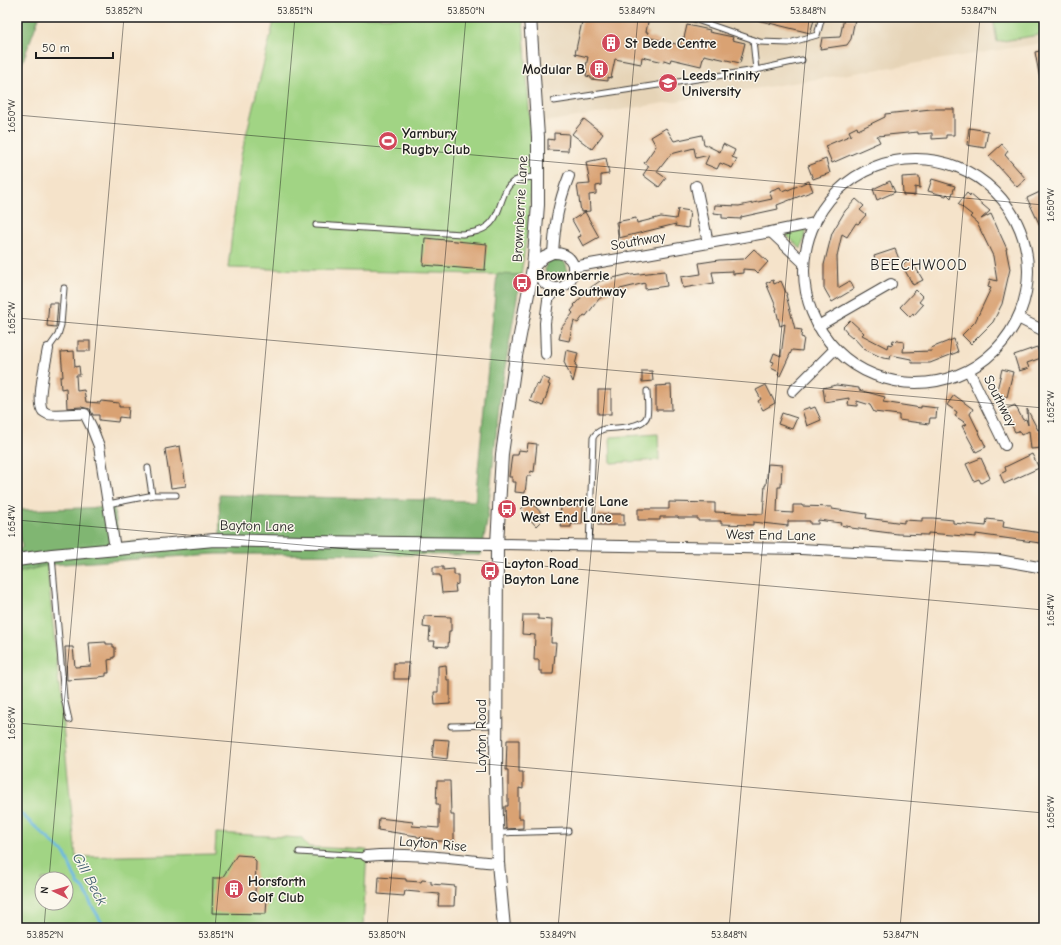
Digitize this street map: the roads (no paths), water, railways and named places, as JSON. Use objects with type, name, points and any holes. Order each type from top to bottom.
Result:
[{"type":"street","name":"Brownberrie Lane","points":[[497,544],[502,454],[516,356],[533,268],[538,205],[538,137],[530,17]]},
{"type":"street","name":"Southway","points":[[907,159],[936,160],[964,169],[988,185],[1008,206],[1022,232],[1028,261],[1027,290],[1018,318],[998,349],[969,371],[949,379],[926,383],[902,383],[877,377],[854,366],[835,349],[818,326],[809,306],[804,285],[804,263],[808,242],[815,223],[831,198],[852,179],[878,165],[907,159]]},
{"type":"street","points":[[553,253],[556,219],[562,195],[569,176]]},
{"type":"street","points":[[696,186],[708,243]]},
{"type":"street","name":"Southway","points":[[573,267],[815,223]]},
{"type":"street","points":[[771,232],[804,263]]},
{"type":"street","points":[[553,253],[564,254],[568,257],[573,267],[570,281],[566,285],[556,288],[546,284],[533,268],[544,257],[553,253]]},
{"type":"street","points":[[818,326],[891,284]]},
{"type":"street","points":[[546,354],[545,323],[548,300],[556,288]]},
{"type":"street","points":[[1018,318],[1044,331]]},
{"type":"street","points":[[48,349],[40,396],[42,410],[49,414],[85,414],[99,446],[115,549]]},
{"type":"street","points":[[793,391],[835,349]]},
{"type":"street","name":"Southway","points":[[969,371],[1006,445]]},
{"type":"street","name":"Bayton Lane","points":[[17,560],[52,555],[214,540],[497,544]]},
{"type":"street","name":"West End Lane","points":[[497,544],[801,550],[1000,560],[1044,568]]},
{"type":"street","name":"Layton Road","points":[[497,544],[497,833],[498,863],[504,928]]},
{"type":"street","name":"Layton Rise","points":[[366,856],[383,854],[498,863]]},
{"type":"lane","points":[[691,17],[760,42],[789,43],[817,36],[822,17]]},
{"type":"lane","points":[[753,40],[756,70]]},
{"type":"lane","points":[[554,101],[756,70],[802,60]]},
{"type":"lane","points":[[316,225],[462,234],[478,231],[490,225],[497,216],[507,187],[520,178],[538,177]]},
{"type":"lane","points":[[48,349],[58,335],[61,325],[64,288]]},
{"type":"lane","points":[[589,546],[593,438],[599,431],[638,425],[645,420],[648,416],[647,391]]},
{"type":"lane","points":[[148,468],[152,495]]},
{"type":"lane","points":[[108,504],[152,495],[176,495]]},
{"type":"lane","points":[[52,555],[64,698],[69,720]]},
{"type":"lane","points":[[451,726],[496,725]]},
{"type":"lane","points":[[497,833],[568,831]]},
{"type":"lane","points":[[299,852],[366,856]]},
{"type":"waterway","name":"Gill Beck","points":[[17,810],[65,854],[78,884],[84,889],[105,928]]},
{"type":"place","name":"St Bede Centre","points":[[611,43]]},
{"type":"place","name":"Modular B","points":[[599,69]]},
{"type":"place","name":"Leeds Trinity University","points":[[668,83]]},
{"type":"place","name":"Yarnbury Rugby Club","points":[[388,141]]},
{"type":"place","name":"Brownberrie Lane Southway","points":[[522,283]]},
{"type":"place","name":"Brownberrie Lane West End Lane","points":[[507,509]]},
{"type":"place","name":"Layton Road Bayton Lane","points":[[490,571]]},
{"type":"place","name":"Horsforth Golf Club","points":[[234,889]]},
{"type":"district","name":"BEECHWOOD","points":[[919,265]]}]
